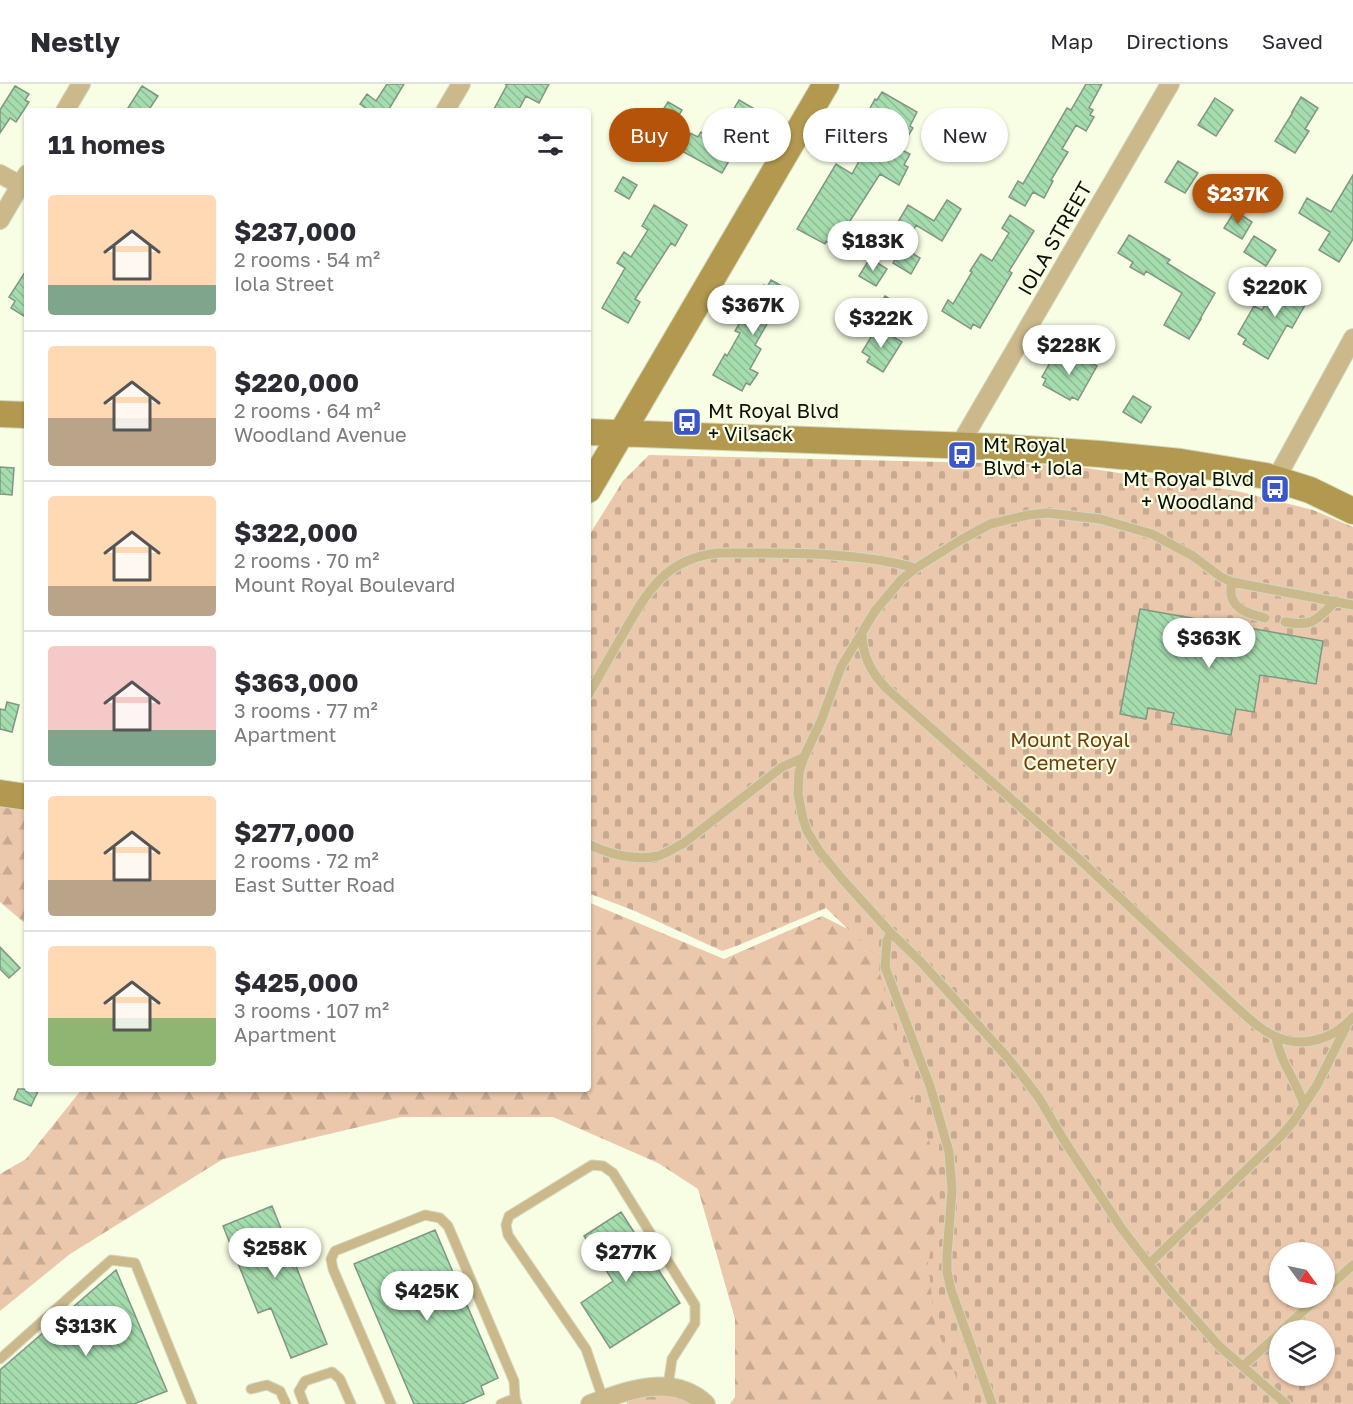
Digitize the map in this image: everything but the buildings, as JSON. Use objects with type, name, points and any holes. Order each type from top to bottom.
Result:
[{"type":"main road","points":[[591,485],[826,84]]},
{"type":"main road","points":[[0,414],[24,415]]},
{"type":"main road","points":[[591,432],[1100,453],[1255,474],[1310,490],[1353,511]]},
{"type":"main road","points":[[0,793],[24,797]]},
{"type":"street","points":[[66,108],[81,84]]},
{"type":"street","points":[[447,108],[461,84]]},
{"type":"street","name":"IOLA STREET","points":[[959,446],[1170,84]]},
{"type":"street","points":[[0,174],[23,179],[0,220]]},
{"type":"street","points":[[1276,479],[1353,338]]},
{"type":"street","points":[[597,1402],[624,1392],[668,1386],[682,1388],[706,1404]]},
{"type":"lane","points":[[1286,1404],[1219,1346],[1195,1320],[1122,1229],[1039,1098],[1007,1057],[829,864],[807,831],[803,819],[798,794],[799,772],[841,667],[875,611],[901,580],[916,568],[990,524],[1047,513],[1100,519],[1152,534],[1232,582],[1353,605]]},
{"type":"lane","points":[[591,690],[636,611],[650,592],[668,573],[687,561],[718,553],[816,555],[874,558],[916,568]]},
{"type":"lane","points":[[1232,582],[1231,597],[1238,607],[1245,612],[1265,618]]},
{"type":"lane","points":[[1285,622],[1309,624],[1336,601]]},
{"type":"lane","points":[[862,633],[862,644],[869,663],[887,689],[1079,859],[1262,1029],[1276,1037],[1293,1041],[1315,1041],[1334,1033],[1351,1020]]},
{"type":"lane","points":[[591,845],[614,854],[632,857],[658,856],[684,843],[782,766],[804,757]]},
{"type":"lane","points":[[891,933],[887,940],[885,967],[930,1086],[949,1152],[952,1191],[947,1272],[951,1290],[992,1404]]},
{"type":"lane","points":[[1149,1264],[1293,1122],[1328,1065],[1351,1020]]},
{"type":"lane","points":[[1276,1037],[1278,1048],[1300,1090],[1304,1106]]},
{"type":"lane","points":[[597,1402],[586,1349],[508,1235],[506,1225],[509,1216],[592,1165],[603,1166],[614,1173],[695,1305],[695,1323],[672,1359],[668,1386]]},
{"type":"lane","points":[[391,1404],[333,1269],[331,1259],[335,1251],[424,1215],[440,1218],[448,1226],[514,1381],[516,1401],[501,1404]]},
{"type":"lane","points":[[0,1359],[111,1260],[135,1263],[192,1404]]},
{"type":"lane","points":[[1335,1281],[1353,1265]]},
{"type":"lane","points":[[1294,1320],[1307,1308]]},
{"type":"lane","points":[[1243,1366],[1269,1343]]},
{"type":"lane","points":[[304,1404],[299,1391],[304,1381],[332,1372],[340,1379],[351,1404]]},
{"type":"lane","points":[[251,1389],[267,1385],[280,1391],[286,1404]]},
{"type":"green space","name":"Mount Royal Cemetery","points":[[649,455],[1067,465],[1237,491],[1313,510],[1353,527],[1353,1404],[965,1404],[935,1324],[928,1263],[940,1205],[939,1167],[914,1102],[875,955],[826,908],[722,951],[635,911],[591,894],[591,532],[623,481]]},
{"type":"green space","points":[[0,793],[24,797],[24,922],[0,902]]},
{"type":"green space","points":[[591,903],[724,959],[822,916],[903,957],[1152,1404],[730,1404],[735,1397],[735,1319],[698,1189],[658,1163],[553,1117],[401,1117],[223,1159],[70,1254],[0,1311],[0,1174],[26,1159],[80,1092],[591,1092]]},
{"type":"green space","points":[[641,1389],[706,1404],[627,1404],[624,1392]]},
{"type":"place","name":"Mt Royal Blvd + Vilsack","points":[[687,422]]},
{"type":"place","name":"Mt Royal Blvd + Iola","points":[[962,455]]},
{"type":"place","name":"Mt Royal Blvd + Woodland","points":[[1275,489]]}]
